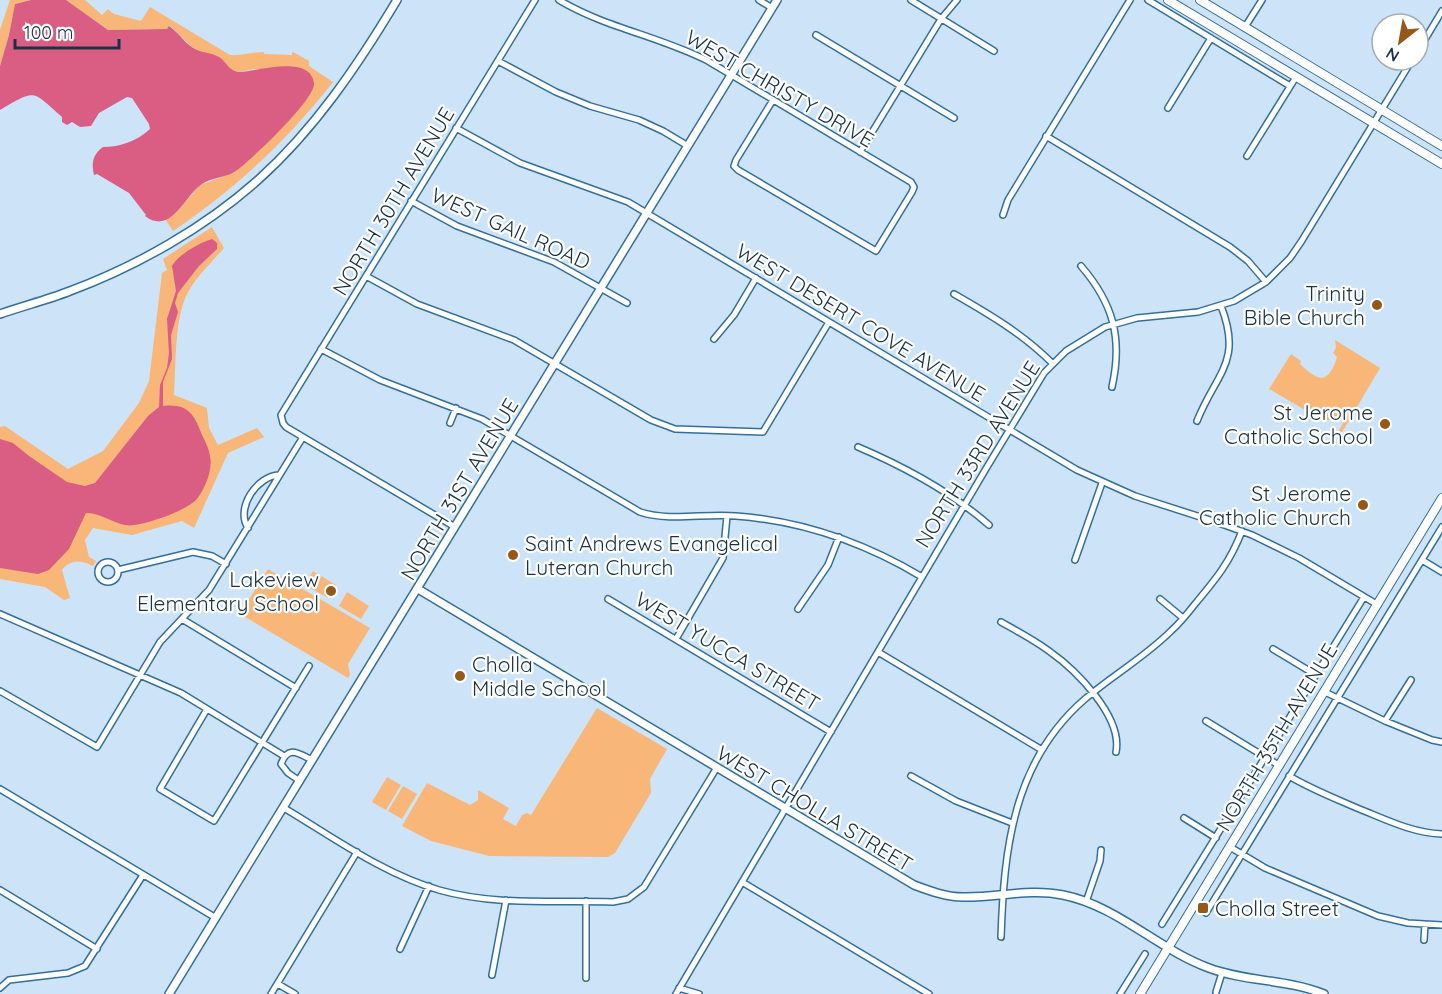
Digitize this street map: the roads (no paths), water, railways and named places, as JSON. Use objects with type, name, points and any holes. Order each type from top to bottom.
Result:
[{"type":"main road","points":[[1168,0],[1442,164]]},
{"type":"main road","points":[[1200,0],[1442,146]]},
{"type":"main road","points":[[1237,41],[1245,27]]},
{"type":"main road","name":"NORTH 35TH AVENUE","points":[[1140,994],[1442,498]]},
{"type":"street","points":[[0,314],[69,292],[131,264],[191,231],[258,180],[332,100],[368,49],[397,0]]},
{"type":"street","name":"NORTH 30TH AVENUE","points":[[303,437],[286,427],[281,419],[282,411],[535,0]]},
{"type":"street","name":"WEST CHRISTY DRIVE","points":[[558,0],[606,23],[677,46],[731,75],[773,100],[860,152],[910,182],[914,187],[876,251],[734,166],[773,100]]},
{"type":"street","points":[[759,0],[772,8]]},
{"type":"street","name":"NORTH 31ST AVENUE","points":[[170,994],[777,0]]},
{"type":"street","points":[[910,0],[994,51]]},
{"type":"street","points":[[860,152],[942,19],[957,0]]},
{"type":"street","points":[[1003,215],[1008,200],[1130,0]]},
{"type":"street","points":[[1149,0],[1290,86]]},
{"type":"street","points":[[1245,27],[1262,0]]},
{"type":"street","points":[[1430,31],[1442,11]]},
{"type":"street","points":[[816,35],[954,118]]},
{"type":"street","points":[[1168,108],[1211,38]]},
{"type":"street","points":[[498,61],[555,92],[590,106],[639,120],[688,146]]},
{"type":"street","name":"NORTH 33RD AVENUE","points":[[678,991],[1008,430],[1052,363],[1079,341],[1114,324],[1137,318],[1191,313],[1221,306],[1250,293],[1266,282],[1278,272],[1295,250],[1406,72]]},
{"type":"street","points":[[1247,156],[1296,77]]},
{"type":"street","name":"WEST DESERT COVE AVENUE","points":[[456,128],[520,163],[616,196],[647,213],[1058,460],[1102,483],[1154,503],[1242,531],[1299,558],[1378,605]]},
{"type":"street","points":[[1046,136],[1230,247],[1248,261],[1266,282]]},
{"type":"street","name":"WEST GAIL ROAD","points":[[411,201],[457,226],[554,262],[627,303]]},
{"type":"street","points":[[1081,266],[1101,292],[1114,324],[1117,349],[1112,387]]},
{"type":"street","points":[[366,276],[417,304],[514,339],[662,426],[675,429],[763,432],[829,322]]},
{"type":"street","points":[[714,339],[729,322],[756,279]]},
{"type":"street","points":[[954,294],[1008,326],[1052,363]]},
{"type":"street","points":[[1197,421],[1224,369],[1229,352],[1228,326],[1221,306]]},
{"type":"street","points":[[321,349],[380,381],[482,419],[640,512],[659,516],[728,516],[794,524],[839,537],[891,559],[922,577]]},
{"type":"street","points":[[450,423],[456,408]]},
{"type":"street","points":[[0,691],[97,747],[160,642],[204,597],[226,564],[303,437],[454,527]]},
{"type":"street","points":[[858,447],[910,471],[964,505],[989,525]]},
{"type":"street","points":[[248,528],[243,521],[244,510],[253,490],[262,481],[279,475]]},
{"type":"street","points":[[1075,560],[1102,483]]},
{"type":"street","points":[[676,639],[723,558],[728,516]]},
{"type":"street","name":"NORTH 35TH AVENUE","points":[[1206,913],[1442,527]]},
{"type":"street","points":[[1001,937],[1008,842],[1012,823],[1025,783],[1042,750],[1057,729],[1092,694],[1165,637],[1183,618],[1227,564],[1242,531]]},
{"type":"street","points":[[798,609],[828,565],[839,537]]},
{"type":"street","points":[[117,570],[193,552],[213,556],[226,564]]},
{"type":"street","points":[[1422,560],[1442,572]]},
{"type":"street","name":"WEST CHOLLA STREET","points":[[418,589],[716,769],[914,885],[934,893],[960,897],[1047,893],[1086,902],[1113,913],[1197,963],[1222,973],[1293,984],[1324,994]]},
{"type":"street","name":"NORTH 35TH AVENUE","points":[[1162,924],[1364,597]]},
{"type":"street","name":"WEST YUCCA STREET","points":[[608,598],[831,732]]},
{"type":"street","points":[[1160,599],[1183,618]]},
{"type":"street","points":[[0,614],[181,693],[284,756]]},
{"type":"street","points":[[182,619],[296,688]]},
{"type":"street","points":[[1001,622],[1050,652],[1074,673],[1111,720],[1118,742],[1116,752]]},
{"type":"street","points":[[1273,649],[1316,675]]},
{"type":"street","points":[[878,652],[1042,750]]},
{"type":"street","points":[[207,709],[160,789],[214,821],[309,666]]},
{"type":"street","points":[[1385,721],[1411,680]]},
{"type":"street","points":[[1325,692],[1385,721],[1442,742]]},
{"type":"street","points":[[1206,721],[1280,766]]},
{"type":"street","points":[[300,781],[283,769],[281,765],[284,756],[289,752],[294,752],[312,760]]},
{"type":"street","points":[[284,808],[399,875],[429,886],[467,896],[506,900],[613,902],[627,899],[644,886],[716,769]]},
{"type":"street","points":[[911,776],[956,801],[1012,823]]},
{"type":"street","points":[[1289,776],[1316,791],[1398,825],[1415,831],[1442,834]]},
{"type":"street","points":[[0,789],[216,918]]},
{"type":"street","points":[[1184,818],[1216,838]]},
{"type":"street","points":[[1230,847],[1264,868],[1378,916],[1395,921],[1442,924]]},
{"type":"street","points":[[1086,902],[1100,861],[1101,850]]},
{"type":"street","points":[[271,994],[357,852]]},
{"type":"street","points":[[0,988],[9,980],[77,971],[85,966],[98,949],[143,874]]},
{"type":"street","points":[[742,882],[929,994]]},
{"type":"street","points":[[400,950],[429,886]]},
{"type":"street","points":[[0,890],[98,949]]},
{"type":"street","points":[[492,975],[506,900]]},
{"type":"street","points":[[586,901],[586,978]]},
{"type":"street","points":[[1425,924],[1425,940]]},
{"type":"street","points":[[1120,994],[1145,954]]},
{"type":"street","points":[[1216,992],[1222,973]]},
{"type":"street","points":[[278,984],[295,994]]},
{"type":"street","points":[[678,991],[699,994]]},
{"type":"place","name":"Trinity Bible Church","points":[[1377,305]]},
{"type":"place","name":"St Jerome Catholic School","points":[[1385,424]]},
{"type":"place","name":"St Jerome Catholic Church","points":[[1363,505]]},
{"type":"place","name":"Saint Andrews Evangelical Luteran Church","points":[[513,555]]},
{"type":"place","name":"Lakeview Elementary School","points":[[331,591]]},
{"type":"place","name":"Cholla Middle School","points":[[460,676]]},
{"type":"place","name":"Cholla Street","points":[[1203,908]]}]
